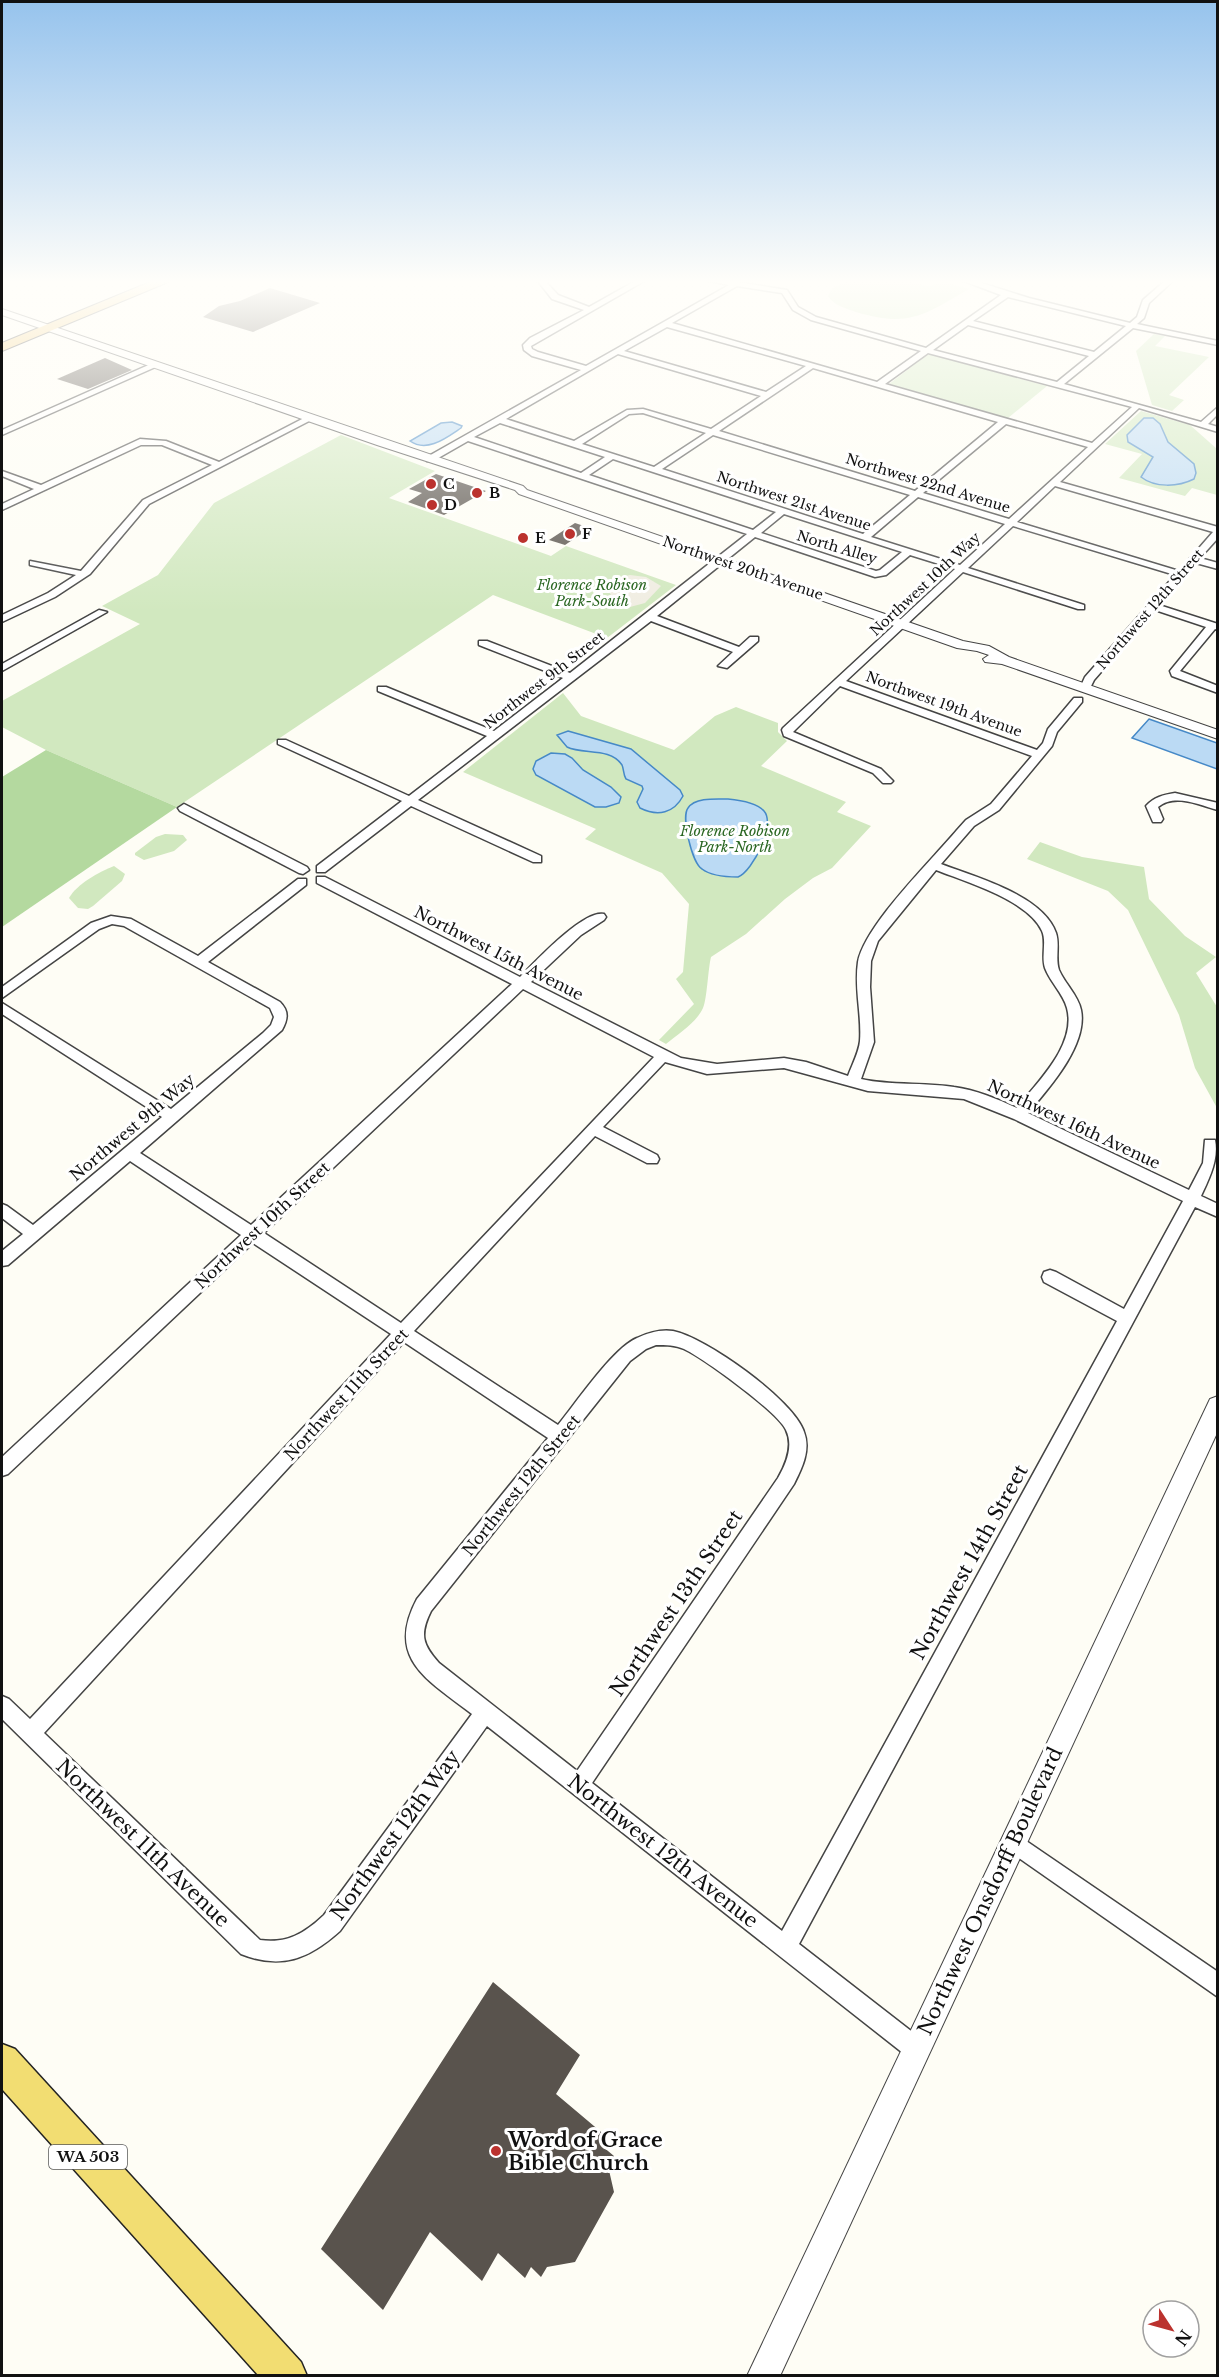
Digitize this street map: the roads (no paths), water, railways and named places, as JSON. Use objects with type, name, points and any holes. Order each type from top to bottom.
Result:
[{"type":"main road","name":"WA 503","points":[[2,2062],[287,2376]]},
{"type":"street","points":[[2,433],[97,391]]},
{"type":"street","name":"Northwest 20th Avenue","points":[[229,391],[430,459],[440,466],[512,491],[523,492],[902,623],[962,645],[967,651],[991,659],[1004,660],[1082,694],[1218,735]]},
{"type":"street","points":[[430,459],[550,391]]},
{"type":"street","points":[[753,391],[767,395]]},
{"type":"street","points":[[655,470],[773,391]]},
{"type":"street","points":[[899,391],[1093,446]]},
{"type":"street","points":[[1080,391],[1218,430]]},
{"type":"street","name":"Northwest 10th Way","points":[[887,781],[878,771],[788,734],[790,727],[1137,406]]},
{"type":"street","points":[[1202,425],[1218,409]]},
{"type":"street","name":"Northwest 22nd Avenue","points":[[575,444],[633,410],[643,411],[1180,574]]},
{"type":"street","points":[[2,619],[83,574],[96,562],[133,514],[146,502],[309,419]]},
{"type":"street","name":"Northwest 21st Avenue","points":[[500,420],[1081,607]]},
{"type":"street","points":[[864,538],[1004,421]]},
{"type":"street","points":[[468,438],[752,534]]},
{"type":"street","points":[[2,507],[134,444],[147,441],[163,443],[217,464]]},
{"type":"street","points":[[582,476],[612,456]]},
{"type":"street","points":[[2,473],[40,488]]},
{"type":"street","points":[[1053,483],[1218,531]]},
{"type":"street","name":"Northwest 9th Street","points":[[321,874],[411,800],[572,678],[782,511]]},
{"type":"street","name":"Northwest 12th Street","points":[[853,1082],[867,1042],[863,987],[868,950],[883,924],[966,828],[995,807],[1048,744],[1052,731],[1082,694],[1089,679],[1218,531]]},
{"type":"street","name":"North Alley","points":[[752,534],[875,574],[884,573],[908,552]]},
{"type":"street","points":[[1194,559],[1218,566]]},
{"type":"street","points":[[33,563],[83,574]]},
{"type":"street","points":[[1153,606],[1215,626],[1175,671],[1184,679],[1218,690]]},
{"type":"street","points":[[2,668],[102,612]]},
{"type":"street","points":[[650,617],[740,651]]},
{"type":"street","points":[[723,666],[754,639]]},
{"type":"street","points":[[483,644],[572,678]]},
{"type":"street","name":"Northwest 19th Avenue","points":[[838,682],[1039,755]]},
{"type":"street","points":[[382,689],[495,736]]},
{"type":"street","points":[[282,742],[537,859]]},
{"type":"street","points":[[1156,819],[1152,806],[1155,802],[1167,798],[1193,799],[1218,807]]},
{"type":"street","points":[[184,808],[302,876],[309,884],[321,874]]},
{"type":"street","points":[[933,865],[1021,903],[1041,918],[1049,933],[1051,966],[1074,1009],[1075,1029],[1066,1051],[1019,1115]]},
{"type":"street","name":"Northwest 15th Avenue","points":[[321,874],[663,1056]]},
{"type":"street","points":[[2,993],[95,926],[115,920],[127,922],[199,962],[302,876]]},
{"type":"street","name":"Northwest 10th Street","points":[[2,1468],[576,932],[600,917]]},
{"type":"street","name":"Northwest 9th Way","points":[[2,1260],[268,1036],[287,1016],[275,1005],[199,962]]},
{"type":"street","points":[[2,1008],[172,1117]]},
{"type":"street","name":"Northwest 16th Avenue","points":[[663,1056],[693,1067],[708,1069],[786,1063],[866,1086],[903,1091],[946,1091],[964,1094],[988,1101],[1019,1115],[1218,1211]]},
{"type":"street","name":"Northwest 11th Street","points":[[30,1733],[593,1128],[663,1056]]},
{"type":"street","points":[[593,1128],[651,1159]]},
{"type":"street","name":"Northwest 14th Street","points":[[785,1947],[1192,1199],[1210,1163],[1210,1143]]},
{"type":"street","points":[[129,1153],[560,1436]]},
{"type":"street","points":[[2,1210],[33,1233]]},
{"type":"street","points":[[1050,1277],[1127,1319]]},
{"type":"street","name":"Northwest 12th Street","points":[[416,1648],[414,1639],[416,1623],[424,1605],[624,1356],[637,1344],[653,1339],[678,1339],[702,1350],[780,1409],[794,1426],[798,1442]]},
{"type":"street","name":"Northwest Onsdorff Boulevard","points":[[763,2376],[1218,1406]]},
{"type":"street","name":"Northwest 13th Street","points":[[579,1785],[791,1474],[797,1456],[798,1442]]},
{"type":"street","name":"Northwest 12th Avenue","points":[[416,1648],[435,1671],[486,1712],[916,2049]]},
{"type":"street","name":"Northwest 11th Avenue","points":[[2,1706],[249,1946],[266,1952],[296,1948]]},
{"type":"street","name":"Northwest 12th Way","points":[[296,1948],[320,1935],[332,1923],[486,1712]]},
{"type":"street","points":[[1013,1842],[1218,1986]]},
{"type":"water","points":[[1144,418],[1153,418],[1160,424],[1168,442],[1194,464],[1196,473],[1194,479],[1181,484],[1160,485],[1141,477],[1153,457],[1128,442],[1127,435]]},
{"type":"water","points":[[452,422],[462,426],[461,428],[436,443],[423,445],[410,441],[441,423]]},
{"type":"water","points":[[1149,719],[1217,743],[1217,769],[1132,738]]},
{"type":"water","points":[[568,731],[631,749],[680,790],[683,796],[675,806],[665,812],[659,813],[640,808],[637,802],[643,789],[642,786],[626,779],[622,765],[617,759],[604,754],[567,747],[557,735]]},
{"type":"water","points":[[551,753],[565,754],[572,758],[583,770],[611,787],[621,797],[619,803],[606,807],[595,807],[536,775],[533,769],[536,761]]},
{"type":"water","points":[[707,799],[728,799],[757,805],[767,817],[761,847],[750,866],[738,877],[714,875],[702,869],[691,849],[687,830],[686,813],[691,804]]},
{"type":"place","name":"C","points":[[431,484]]},
{"type":"place","name":"B","points":[[477,493]]},
{"type":"place","name":"D","points":[[432,505]]},
{"type":"place","name":"F","points":[[570,534]]},
{"type":"place","name":"E","points":[[523,538]]},
{"type":"place","name":"Word of Grace Bible Church","points":[[496,2151]]},
{"type":"park label","name":"Florence Robison Park-South","points":[[592,594]]},
{"type":"park label","name":"Florence Robison Park-North","points":[[735,840]]}]
